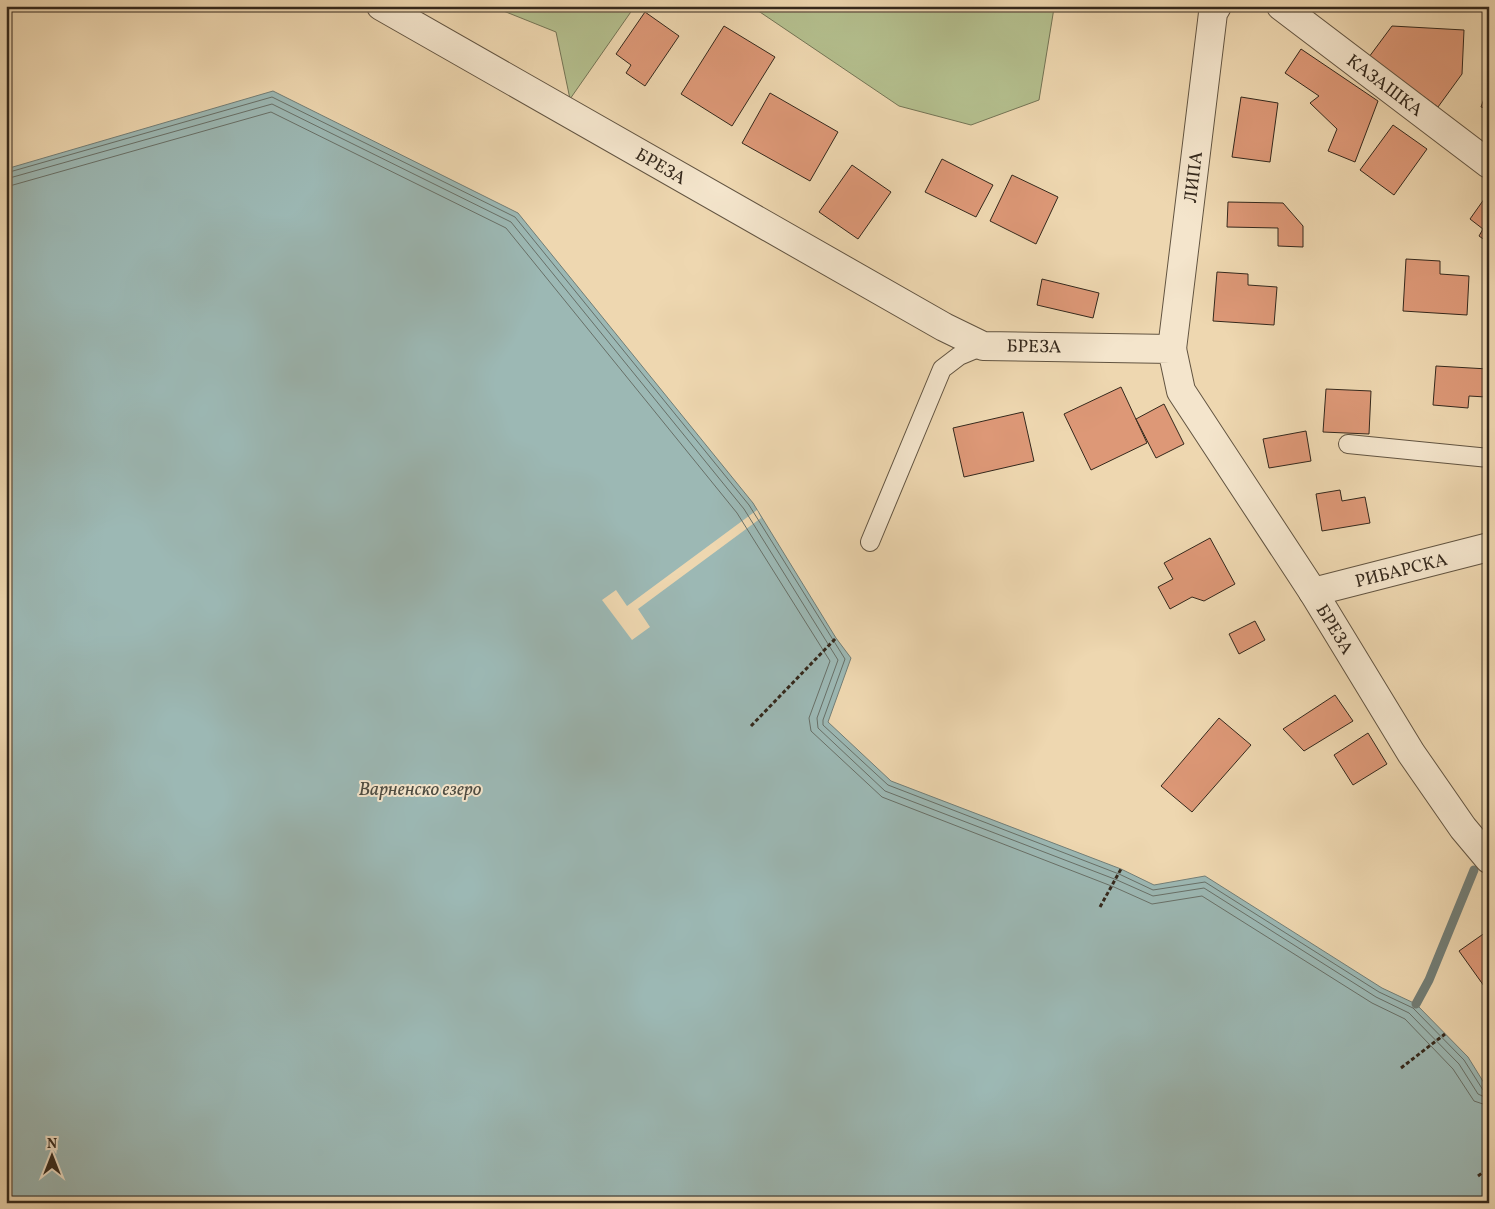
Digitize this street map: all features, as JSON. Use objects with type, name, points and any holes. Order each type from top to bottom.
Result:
[{"type":"street","name":"БРЕЗА","points":[[381,6],[944,327],[983,346],[1172,349],[1181,391],[1313,592],[1411,753],[1463,828],[1489,859]]},
{"type":"street","name":"ЛИПА","points":[[1172,349],[1213,14],[1217,6]]},
{"type":"street","name":"КАЗАШКА","points":[[1281,6],[1489,164]]},
{"type":"street","name":"РИБАРСКА","points":[[1313,592],[1489,547]]},
{"type":"lane","points":[[870,542],[942,369],[959,356],[983,346]]},
{"type":"lane","points":[[1348,444],[1489,458]]},
{"type":"path","points":[[751,726],[836,638]]},
{"type":"path","points":[[1100,908],[1121,870]]},
{"type":"path","points":[[1401,1068],[1445,1034]]},
{"type":"path","points":[[1478,1176],[1489,1168]]},
{"type":"green space","points":[[491,6],[635,6],[570,99],[556,32]]},
{"type":"green space","points":[[751,6],[1052,6],[1054,8],[1039,100],[971,125],[899,106]]},
{"type":"water","name":"Варненско езеро","points":[[273,91],[518,213],[753,503],[836,638],[851,658],[828,722],[891,781],[1121,869],[1154,885],[1205,876],[1382,988],[1416,1004],[1468,1057],[1489,1091],[1489,1203],[6,1203],[6,169]]},
{"type":"pier","points":[[757,510],[761,518],[638,609],[650,627],[632,640],[602,600],[616,590],[627,606]]},
{"type":"building","points":[[645,12],[679,36],[645,86],[626,73],[631,65],[616,54]]},
{"type":"building","points":[[724,26],[775,57],[732,126],[681,94]]},
{"type":"building","points":[[1392,26],[1464,30],[1462,74],[1438,107],[1369,57]]},
{"type":"building","points":[[1301,49],[1378,101],[1355,162],[1328,151],[1337,129],[1310,103],[1319,96],[1285,73]]},
{"type":"building","points":[[1489,85],[1489,109],[1481,107]]},
{"type":"building","points":[[770,93],[838,132],[810,181],[742,143]]},
{"type":"building","points":[[1241,97],[1278,103],[1270,162],[1232,157]]},
{"type":"building","points":[[1393,125],[1427,149],[1394,195],[1360,170]]},
{"type":"building","points":[[942,159],[993,185],[976,217],[925,192]]},
{"type":"building","points":[[852,165],[891,192],[858,239],[819,212]]},
{"type":"building","points":[[1012,175],[1058,197],[1036,244],[990,221]]},
{"type":"building","points":[[1487,195],[1489,196],[1489,243],[1479,236],[1483,229],[1470,219]]},
{"type":"building","points":[[1228,202],[1283,203],[1303,226],[1303,247],[1278,246],[1278,228],[1227,227]]},
{"type":"building","points":[[1406,259],[1440,261],[1440,274],[1469,276],[1467,315],[1403,311]]},
{"type":"building","points":[[1217,272],[1248,274],[1248,285],[1277,287],[1274,325],[1213,321]]},
{"type":"building","points":[[1042,279],[1099,293],[1093,318],[1037,305]]},
{"type":"building","points":[[1436,366],[1488,369],[1486,397],[1469,396],[1468,408],[1433,405]]},
{"type":"building","points":[[1121,387],[1147,443],[1091,470],[1064,414]]},
{"type":"building","points":[[1326,389],[1371,391],[1369,434],[1323,432]]},
{"type":"building","points":[[1164,404],[1184,444],[1156,458],[1136,419]]},
{"type":"building","points":[[1023,412],[1034,461],[964,477],[953,428]]},
{"type":"building","points":[[1306,431],[1311,461],[1269,468],[1263,439]]},
{"type":"building","points":[[1340,490],[1342,501],[1365,497],[1370,523],[1322,531],[1316,494]]},
{"type":"building","points":[[1210,538],[1235,584],[1204,601],[1192,597],[1170,609],[1158,587],[1173,579],[1164,563]]},
{"type":"building","points":[[1255,621],[1265,640],[1239,654],[1229,634]]},
{"type":"building","points":[[1335,695],[1353,721],[1304,751],[1283,729]]},
{"type":"building","points":[[1219,718],[1251,745],[1192,812],[1161,786]]},
{"type":"building","points":[[1368,733],[1387,764],[1353,785],[1334,755]]},
{"type":"building","points":[[1489,930],[1489,982],[1484,986],[1459,951]]},
{"type":"waterway","points":[[1416,1004],[1429,980],[1474,870]]}]
